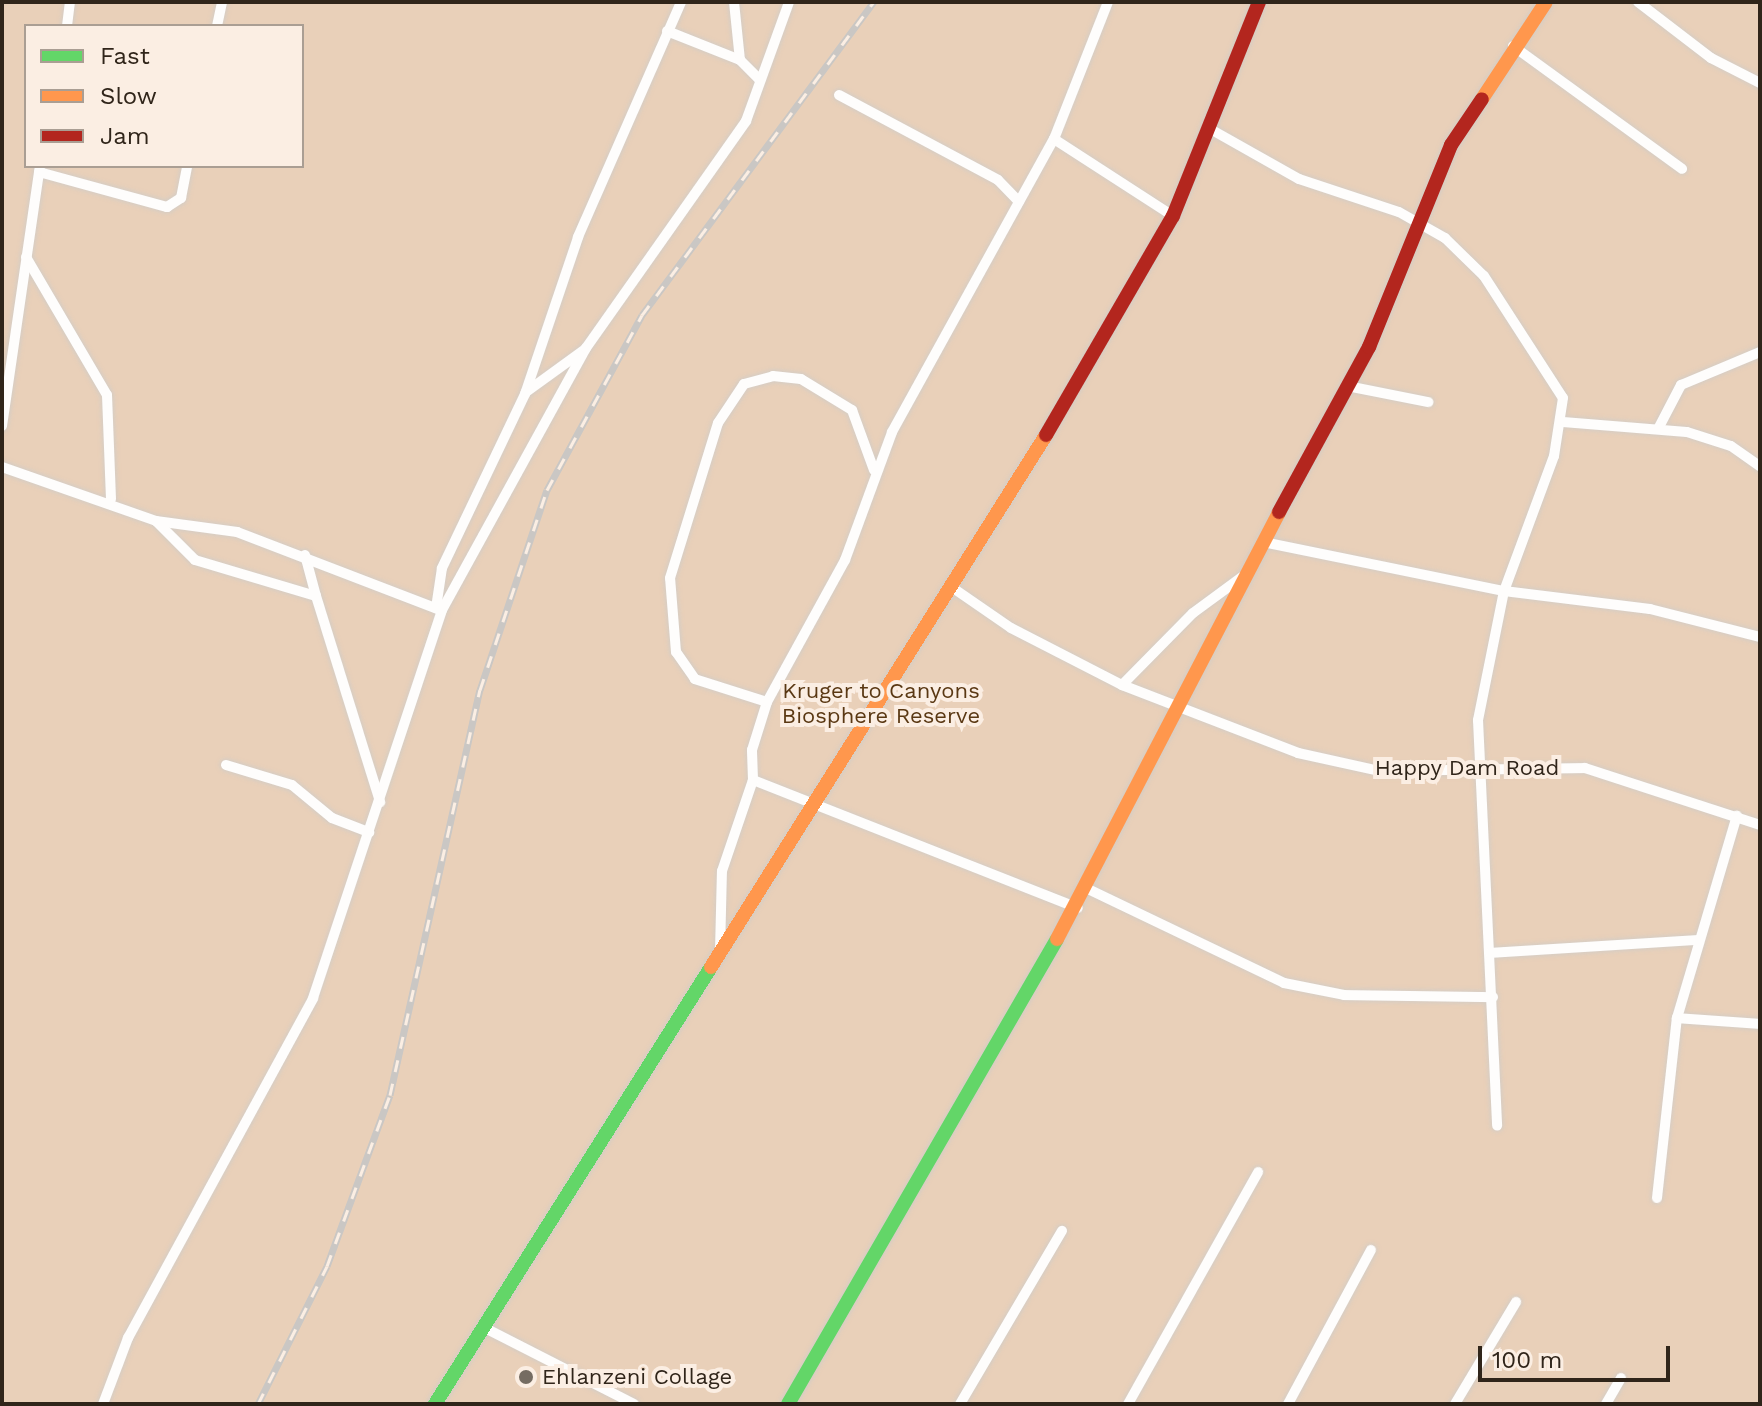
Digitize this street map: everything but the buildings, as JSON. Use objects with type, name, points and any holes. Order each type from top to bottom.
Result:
[{"type":"street","points":[[67,24],[70,2]]},
{"type":"street","points":[[217,24],[222,2]]},
{"type":"street","points":[[103,1404],[128,1338],[290,1049],[380,802],[439,609],[454,538],[525,394],[578,237],[681,2]]},
{"type":"street","points":[[734,2],[740,60]]},
{"type":"street","points":[[439,609],[586,348],[732,144],[789,2]]},
{"type":"street","points":[[720,955],[722,871],[753,780],[752,750],[767,702],[845,560],[874,470],[1054,139],[1108,2]]},
{"type":"street","points":[[435,1404],[812,805],[953,588],[1173,216],[1212,130],[1259,2]]},
{"type":"street","points":[[788,1404],[1020,995],[1078,908],[1174,708],[1268,543],[1347,386],[1422,222],[1451,145],[1513,46],[1546,2]]},
{"type":"street","points":[[1638,2],[1711,58],[1760,83]]},
{"type":"street","points":[[667,31],[740,60],[759,79]]},
{"type":"street","points":[[1513,46],[1682,169]]},
{"type":"street","points":[[839,95],[998,180],[1019,202]]},
{"type":"street","points":[[1212,130],[1308,183],[1422,222],[1484,276],[1559,388],[1563,422],[1504,591],[1485,670],[1477,767],[1493,997],[1497,1126]]},
{"type":"street","points":[[1054,139],[1173,216]]},
{"type":"street","points":[[2,426],[40,169],[167,207],[181,198],[187,168]]},
{"type":"street","points":[[26,257],[107,395],[111,499]]},
{"type":"street","points":[[525,394],[586,348]]},
{"type":"street","points":[[1658,429],[1681,385],[1760,352]]},
{"type":"street","points":[[767,702],[695,679],[676,652],[670,578],[718,423],[744,384],[765,376],[801,379],[852,410],[874,470]]},
{"type":"street","points":[[1347,386],[1428,402]]},
{"type":"street","points":[[1563,422],[1658,429],[1710,437],[1760,466]]},
{"type":"street","points":[[2,467],[111,499],[156,521],[195,560],[316,596]]},
{"type":"street","points":[[156,521],[213,526],[305,555],[439,609]]},
{"type":"street","points":[[1268,543],[1504,591],[1650,609],[1760,637]]},
{"type":"street","points":[[305,555],[380,802]]},
{"type":"street","points":[[1122,685],[1193,613],[1251,571]]},
{"type":"street","name":"Happy Dam Road","points":[[953,588],[1011,628],[1122,685],[1174,708],[1342,766],[1585,768],[1760,825]]},
{"type":"street","points":[[226,765],[292,785],[332,818],[369,832]]},
{"type":"street","points":[[753,780],[1078,908]]},
{"type":"street","points":[[1657,1198],[1677,1018],[1737,816]]},
{"type":"street","points":[[1088,889],[1284,983],[1344,995],[1493,997]]},
{"type":"street","points":[[1490,953],[1698,940]]},
{"type":"street","points":[[1677,1018],[1760,1024]]},
{"type":"street","points":[[1128,1404],[1258,1172]]},
{"type":"street","points":[[960,1404],[1062,1231]]},
{"type":"street","points":[[1288,1404],[1371,1250]]},
{"type":"street","points":[[1455,1404],[1516,1302]]},
{"type":"street","points":[[485,1328],[634,1404]]},
{"type":"street","points":[[1606,1404],[1621,1378]]},
{"type":"green space","name":"Kruger to Canyons Biosphere Reserve","points":[[2,2],[1760,2],[1760,1404],[2,1404]]},
{"type":"railway","points":[[258,1404],[327,1266],[390,1095],[480,690],[547,490],[642,315],[874,2]]},
{"type":"traffic: fast","points":[[788,1404],[1057,939]]},
{"type":"traffic: fast","points":[[435,1404],[711,967]]},
{"type":"traffic: slow","points":[[1482,99],[1546,2]]},
{"type":"traffic: slow","points":[[711,967],[1046,435]]},
{"type":"traffic: slow","points":[[1057,939],[1279,512]]},
{"type":"traffic: jam","points":[[1046,435],[1173,216],[1259,2]]},
{"type":"traffic: jam","points":[[1279,512],[1369,347],[1451,145],[1482,99]]},
{"type":"place","name":"Ehlanzeni Collage","points":[[526,1377]]}]
